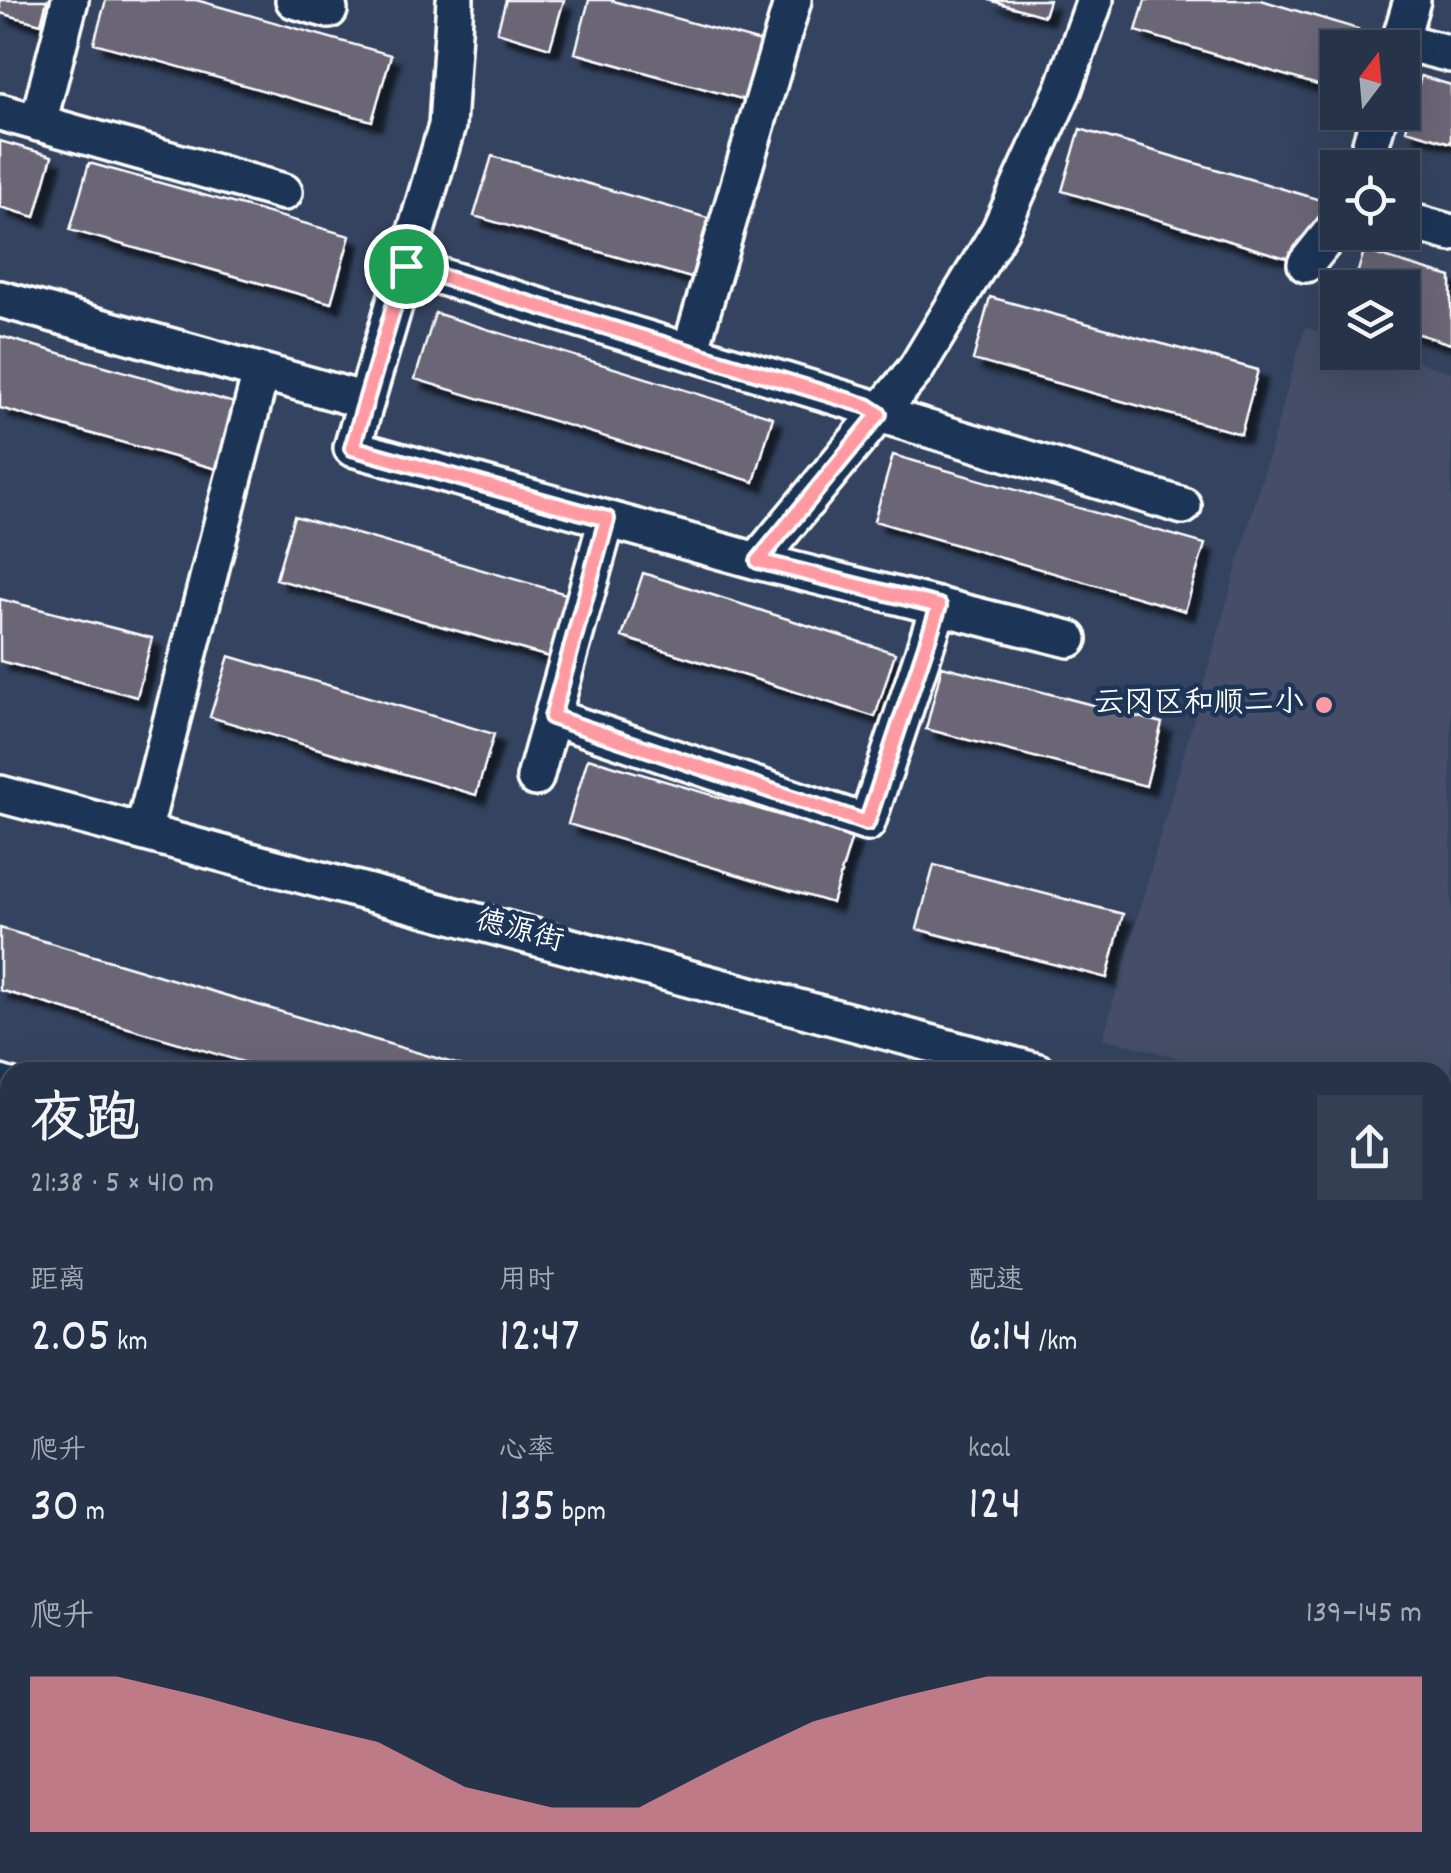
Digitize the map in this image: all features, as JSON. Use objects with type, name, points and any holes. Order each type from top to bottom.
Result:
[{"type":"street","points":[[38,123],[70,0]]},
{"type":"street","points":[[294,0],[329,10]]},
{"type":"street","points":[[455,0],[447,126],[352,448],[758,561],[1069,639]]},
{"type":"street","points":[[690,352],[793,0]]},
{"type":"street","points":[[758,561],[916,369],[1000,230],[1064,88],[1095,0]]},
{"type":"street","points":[[1403,30],[1412,0]]},
{"type":"street","points":[[1420,48],[1451,54]]},
{"type":"street","points":[[0,112],[284,192]]},
{"type":"street","points":[[1420,224],[1451,233]]},
{"type":"street","points":[[1306,264],[1320,246]]},
{"type":"street","points":[[406,266],[1183,506]]},
{"type":"street","points":[[0,300],[366,401]]},
{"type":"street","points":[[143,832],[260,372]]},
{"type":"street","points":[[535,778],[607,519]]},
{"type":"street","points":[[552,717],[867,823],[939,606]]},
{"type":"street","name":"德源街","points":[[0,794],[1001,1062]]},
{"type":"shaded area","name":"云冈区和顺二小","points":[[1305,327],[1320,332],[1320,370],[1420,370],[1420,363],[1451,372],[1451,1062],[1195,1062],[1103,1038]]},
{"type":"building","points":[[0,0],[47,0],[41,24],[0,13]]},
{"type":"building","points":[[106,0],[196,0],[391,55],[372,121],[94,43]]},
{"type":"building","points":[[506,0],[564,0],[550,48],[497,32]]},
{"type":"building","points":[[589,0],[610,0],[761,42],[745,100],[575,53]]},
{"type":"building","points":[[989,0],[1049,0],[1044,16]]},
{"type":"building","points":[[1145,0],[1261,0],[1358,29],[1320,30],[1320,86],[1136,31]]},
{"type":"building","points":[[1421,76],[1451,85],[1451,143],[1406,130],[1420,130]]},
{"type":"building","points":[[1080,129],[1320,200],[1320,215],[1306,264],[1062,191]]},
{"type":"building","points":[[0,141],[52,156],[35,217],[0,207]]},
{"type":"building","points":[[492,156],[708,218],[691,278],[474,216]]},
{"type":"building","points":[[89,163],[350,236],[331,303],[70,230]]},
{"type":"building","points":[[1364,251],[1451,277],[1451,344],[1420,335],[1420,270],[1358,270]]},
{"type":"building","points":[[990,297],[1258,370],[1241,434],[973,360]]},
{"type":"building","points":[[435,313],[773,417],[754,482],[415,379]]},
{"type":"building","points":[[0,336],[245,406],[227,472],[0,408]]},
{"type":"building","points":[[893,455],[1205,544],[1185,611],[874,521]]},
{"type":"building","points":[[294,516],[570,595],[552,658],[276,579]]},
{"type":"building","points":[[643,573],[895,653],[875,717],[622,637]]},
{"type":"building","points":[[0,599],[152,638],[137,697],[0,661]]},
{"type":"building","points":[[229,656],[494,734],[476,795],[210,717]]},
{"type":"building","points":[[942,666],[1162,723],[1146,786],[926,729]]},
{"type":"building","points":[[588,758],[852,837],[832,903],[568,824]]},
{"type":"building","points":[[934,865],[1123,914],[1107,978],[917,929]]},
{"type":"building","points":[[0,928],[449,1062],[243,1062],[0,990]]},
{"type":"place","name":"云冈区和顺二小","points":[[1324,705]]},
{"type":"route","points":[[406,266],[867,406],[879,414],[758,561],[939,606],[867,823],[552,717],[607,519],[352,448],[406,266]]}]
